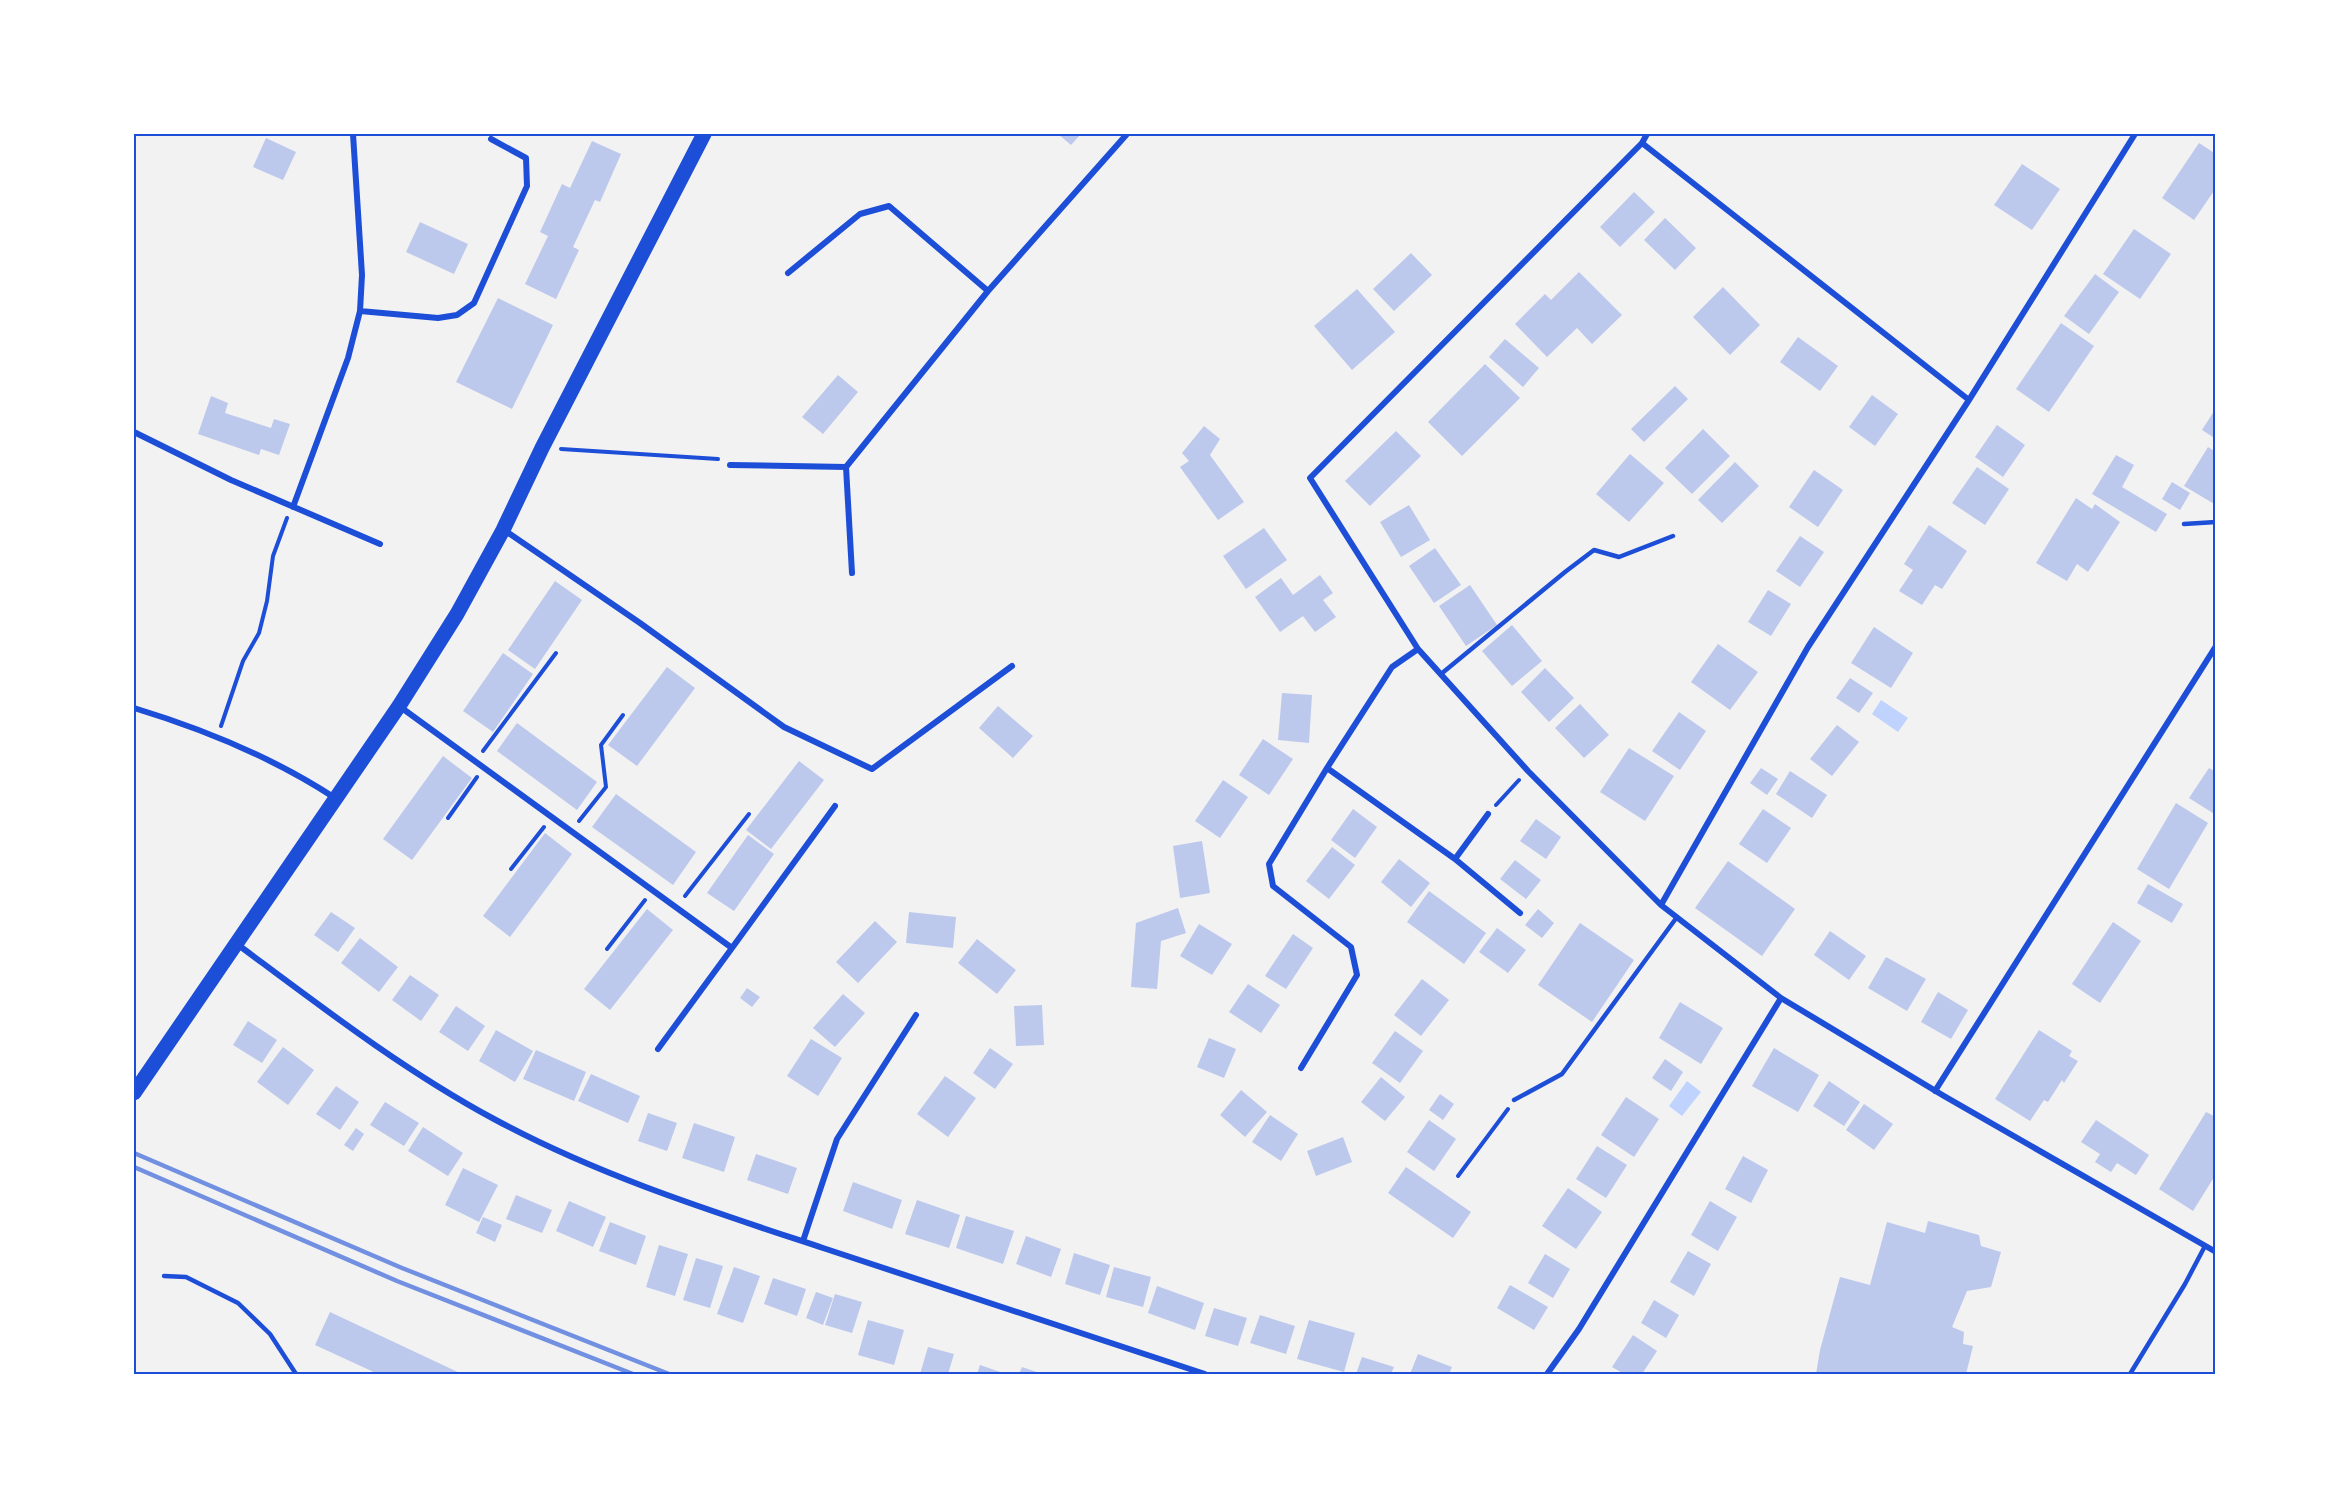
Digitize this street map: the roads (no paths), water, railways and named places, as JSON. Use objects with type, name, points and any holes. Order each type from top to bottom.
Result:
[{"type":"main road","points":[[134,1093],[399,706],[457,614],[503,530],[542,448],[703,134]]},
{"type":"street","points":[[293,507],[348,358],[360,310],[362,275],[353,134]]},
{"type":"street","points":[[852,573],[846,467],[988,291],[1127,134]]},
{"type":"street","points":[[1647,134],[1642,143],[1310,478],[1418,649],[1528,771],[1661,905],[1781,998],[2216,1252]]},
{"type":"street","points":[[1661,905],[1808,647],[1970,400],[2135,134]]},
{"type":"street","points":[[360,310],[438,318],[457,315],[474,303],[527,186],[526,158],[491,139]]},
{"type":"street","points":[[1642,143],[1970,400]]},
{"type":"street","points":[[788,273],[860,213],[889,206],[988,291]]},
{"type":"street","points":[[134,432],[231,480],[380,544]]},
{"type":"street","points":[[730,465],[846,467]]},
{"type":"street","points":[[503,530],[640,623],[784,727],[872,769],[1012,666]]},
{"type":"street","points":[[1935,1090],[2216,646]]},
{"type":"street","points":[[1301,1068],[1357,975],[1351,947],[1273,886],[1269,864],[1392,667],[1418,649]]},
{"type":"street","points":[[399,706],[732,948]]},
{"type":"street","points":[[134,708],[217,738],[279,765],[336,798]]},
{"type":"street","points":[[1327,768],[1455,859],[1520,913]]},
{"type":"street","points":[[658,1049],[835,806]]},
{"type":"street","points":[[1455,859],[1488,814]]},
{"type":"street","points":[[237,944],[376,1044],[449,1093],[573,1158],[675,1197],[803,1241],[1204,1374]]},
{"type":"street","points":[[1547,1374],[1579,1329],[1781,998]]},
{"type":"street","points":[[803,1241],[837,1140],[915,1015]]},
{"type":"lane","points":[[2184,524],[2216,522]]},
{"type":"lane","points":[[1441,674],[1594,550],[1619,557],[1673,536]]},
{"type":"lane","points":[[1515,1100],[1562,1074],[1677,917]]},
{"type":"lane","points":[[2130,1374],[2185,1284],[2205,1246]]},
{"type":"lane","points":[[164,1276],[186,1277],[238,1303],[270,1334],[296,1374]]},
{"type":"water","points":[[1881,700],[1908,718],[1898,732],[1872,714]]},
{"type":"water","points":[[1687,1081],[1701,1092],[1682,1116],[1669,1106]]},
{"type":"railway","points":[[134,1153],[402,1268],[669,1374]]},
{"type":"railway","points":[[134,1167],[397,1281],[633,1374]]}]
